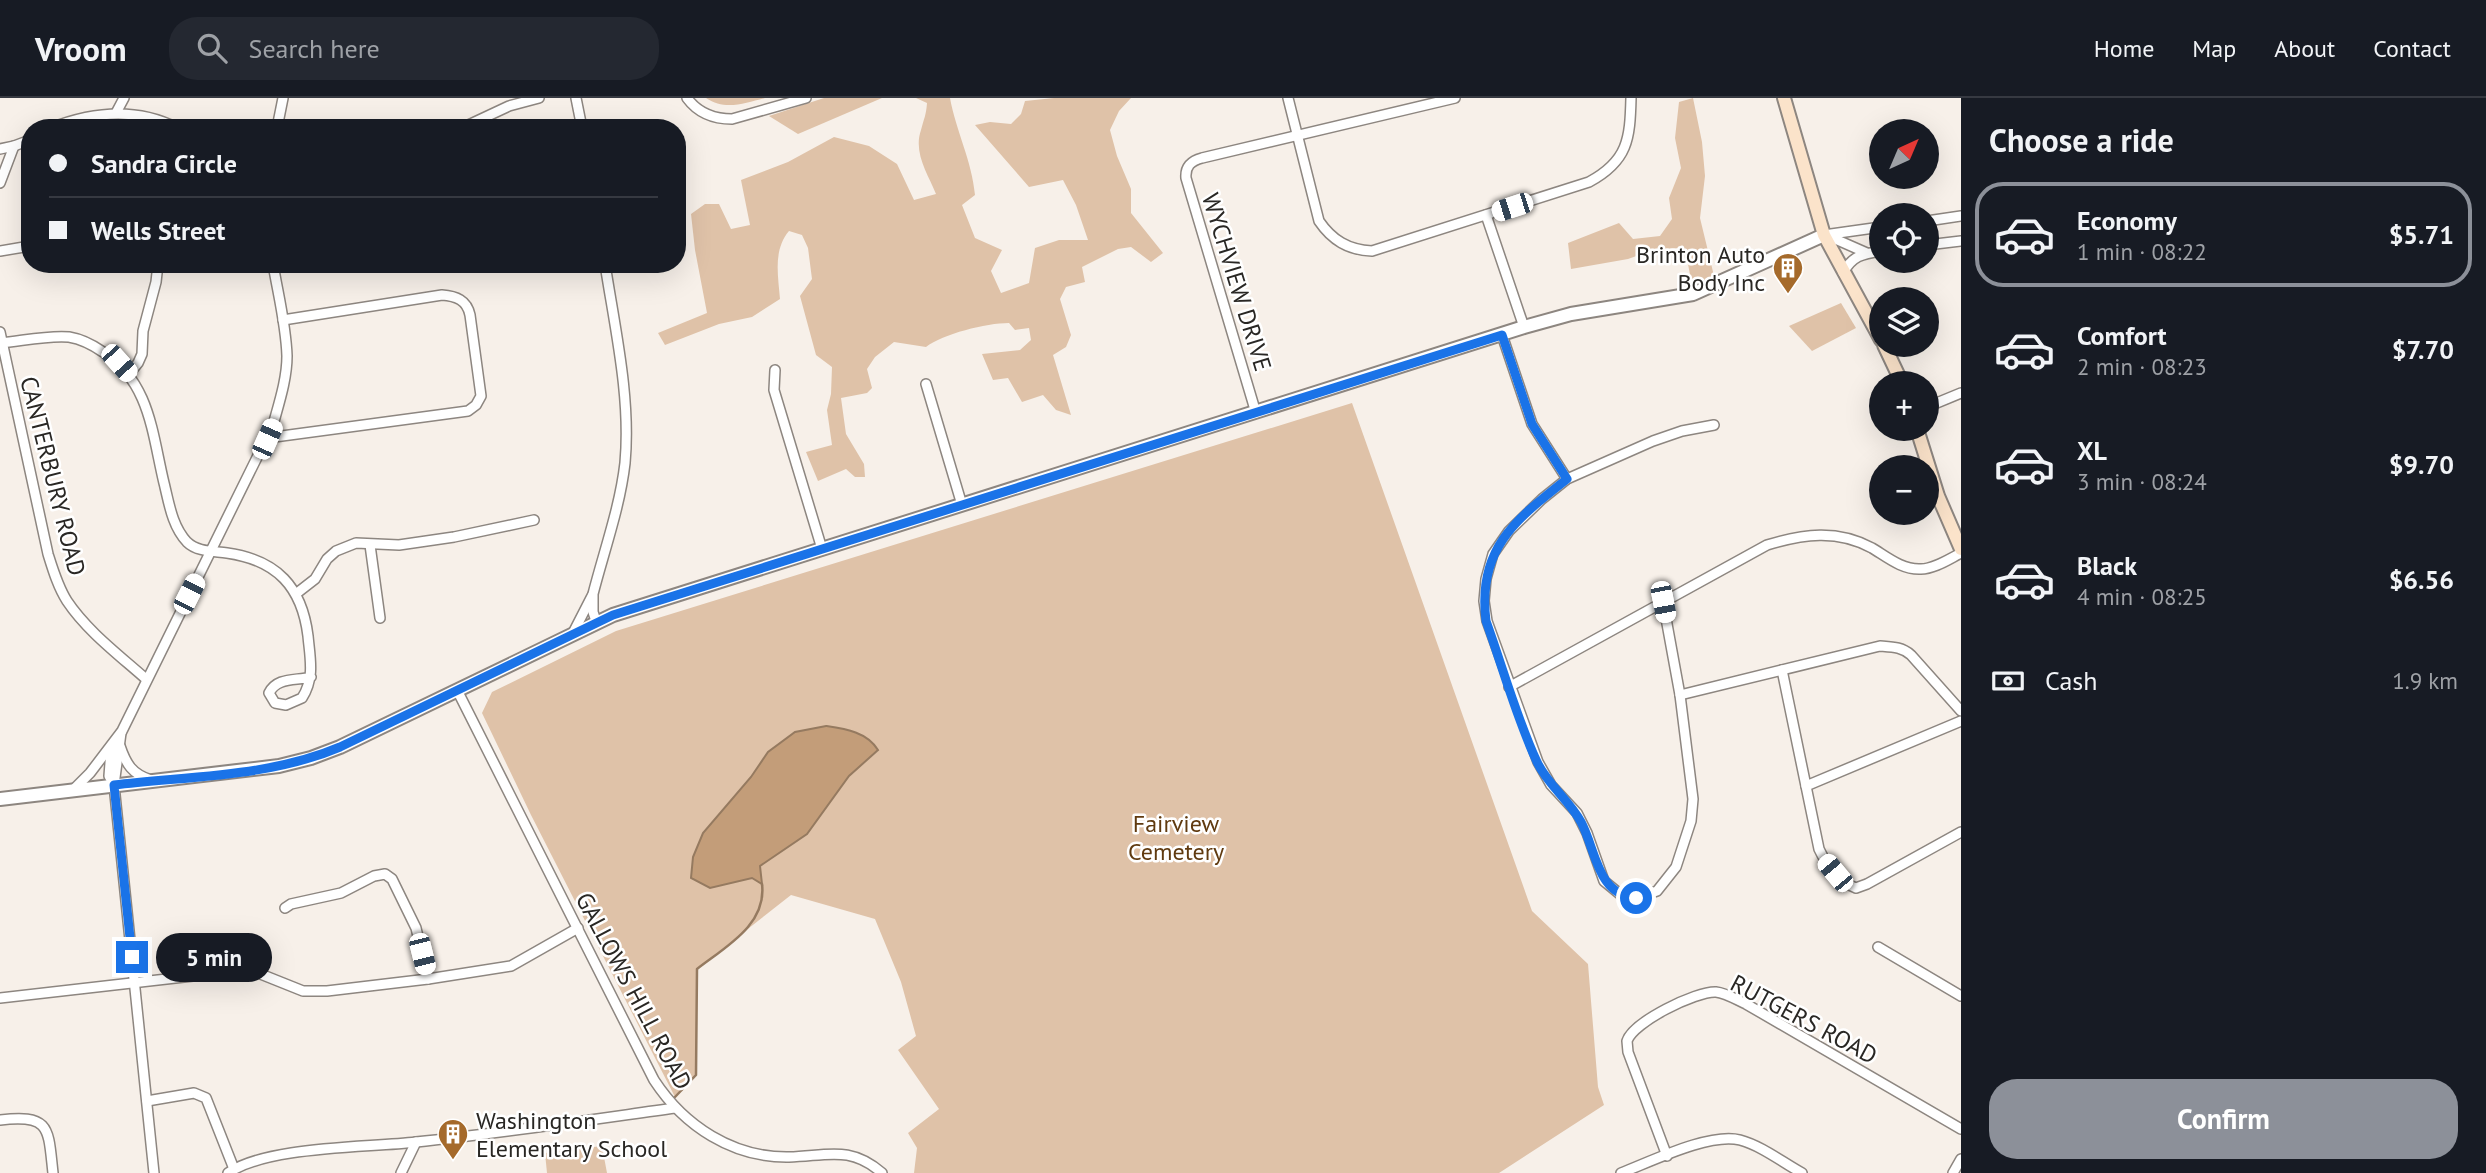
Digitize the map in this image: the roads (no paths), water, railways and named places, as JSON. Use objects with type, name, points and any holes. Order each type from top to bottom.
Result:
[{"type":"main road","points":[[1784,98],[1824,235],[1869,319]]},
{"type":"main road","points":[[1921,441],[1938,496],[1961,551]]},
{"type":"street","points":[[116,113],[124,98]]},
{"type":"street","points":[[279,119],[283,98]]},
{"type":"street","points":[[481,119],[509,106],[539,98]]},
{"type":"street","points":[[576,98],[580,119]]},
{"type":"street","points":[[687,98],[703,113],[722,119],[732,119],[806,98]]},
{"type":"street","points":[[1288,98],[1319,221],[1344,245],[1372,251],[1589,182],[1607,171],[1620,157],[1628,142],[1631,98]]},
{"type":"street","points":[[1297,136],[1455,98]]},
{"type":"street","points":[[79,119],[116,113],[153,119]]},
{"type":"street","name":"WYCHVIEW DRIVE","points":[[1256,413],[1185,170],[1202,158],[1297,136]]},
{"type":"street","points":[[0,149],[21,144]]},
{"type":"street","points":[[0,183],[15,146]]},
{"type":"street","points":[[1486,215],[1524,327]]},
{"type":"street","points":[[1939,219],[1961,216]]},
{"type":"street","points":[[0,799],[244,771],[311,758],[340,747],[596,621],[1524,327],[1571,314],[1693,294],[1824,235],[1869,229]]},
{"type":"street","points":[[1853,247],[1852,238],[1859,230]]},
{"type":"street","points":[[1824,235],[1867,253]]},
{"type":"street","points":[[1939,244],[1961,241]]},
{"type":"street","points":[[0,251],[21,248]]},
{"type":"street","points":[[1843,273],[1850,260],[1867,253]]},
{"type":"street","points":[[129,374],[142,354],[144,331],[157,273]]},
{"type":"street","points":[[74,790],[116,743],[267,439],[278,407],[287,358],[275,273]]},
{"type":"street","points":[[573,633],[593,594],[623,474],[626,439],[620,370],[606,273]]},
{"type":"street","points":[[267,439],[468,411],[480,401],[481,396],[469,307],[458,298],[442,295],[283,320]]},
{"type":"street","name":"CANTERBURY ROAD","points":[[0,332],[48,554],[58,583],[81,620],[146,679]]},
{"type":"street","points":[[1502,335],[1532,424],[1567,479]]},
{"type":"street","points":[[1,343],[68,337],[82,340],[106,353],[129,374],[144,403],[174,522],[187,542],[195,548],[254,559],[279,574],[297,593],[306,624],[311,677],[302,698],[286,705],[275,703],[269,693],[273,685],[311,677]]},
{"type":"street","points":[[775,370],[774,390],[822,549]]},
{"type":"street","points":[[926,384],[962,505]]},
{"type":"street","points":[[1939,402],[1961,393]]},
{"type":"street","points":[[1663,602],[1680,695],[1693,799],[1691,821],[1684,849],[1670,876],[1657,891],[1636,898],[1621,895],[1604,881],[1577,813],[1551,785],[1538,762],[1486,621],[1484,600],[1488,566],[1509,531],[1567,479],[1653,441],[1682,431],[1714,425]]},
{"type":"street","points":[[297,593],[315,579],[327,558],[356,543],[399,545],[454,537],[534,520]]},
{"type":"street","points":[[1509,687],[1767,545],[1813,534],[1851,539],[1911,569],[1924,569],[1961,551]]},
{"type":"street","points":[[370,545],[380,618]]},
{"type":"street","points":[[593,594],[596,621]]},
{"type":"street","points":[[1680,695],[1881,646],[1904,649],[1961,712]]},
{"type":"street","points":[[1782,670],[1819,849],[1824,860],[1848,885],[1856,888],[1961,832]]},
{"type":"street","name":"GALLOWS HILL ROAD","points":[[457,690],[654,1080],[675,1108],[711,1136],[740,1149],[790,1157],[832,1152],[846,1154],[872,1165],[882,1173]]},
{"type":"street","points":[[1806,786],[1961,721]]},
{"type":"street","points":[[116,743],[129,767],[140,776],[153,780]]},
{"type":"street","points":[[116,743],[114,785],[154,1173]]},
{"type":"street","points":[[285,908],[291,904],[341,893],[374,876],[385,874],[392,879],[416,928],[428,979]]},
{"type":"street","points":[[0,998],[228,972],[258,973],[303,991],[327,991],[428,979],[511,966],[579,928]]},
{"type":"street","points":[[1878,947],[1961,996]]},
{"type":"street","name":"RUTGERS ROAD","points":[[1667,1156],[1628,1052],[1627,1041],[1637,1028],[1657,1014],[1703,994],[1717,992],[1746,1004],[1961,1129]]},
{"type":"street","points":[[146,1101],[194,1093],[206,1098],[231,1171],[250,1161],[278,1155],[416,1142],[675,1108]]},
{"type":"street","points":[[0,1120],[33,1118],[42,1125],[49,1136],[53,1173]]},
{"type":"street","points":[[1621,1173],[1708,1140],[1727,1138],[1757,1147],[1802,1173]]},
{"type":"street","points":[[401,1173],[416,1142]]},
{"type":"street","points":[[1953,1173],[1961,1159]]},
{"type":"waterway","points":[[675,1097],[696,1075],[697,969],[742,934],[751,923],[762,899],[762,884]]},
{"type":"place","name":"Brinton Auto Body Inc","points":[[1788,295]]},
{"type":"place","name":"Washington Elementary School","points":[[453,1161]]},
{"type":"park label","name":"Fairview Cemetery","points":[[1176,837]]}]
